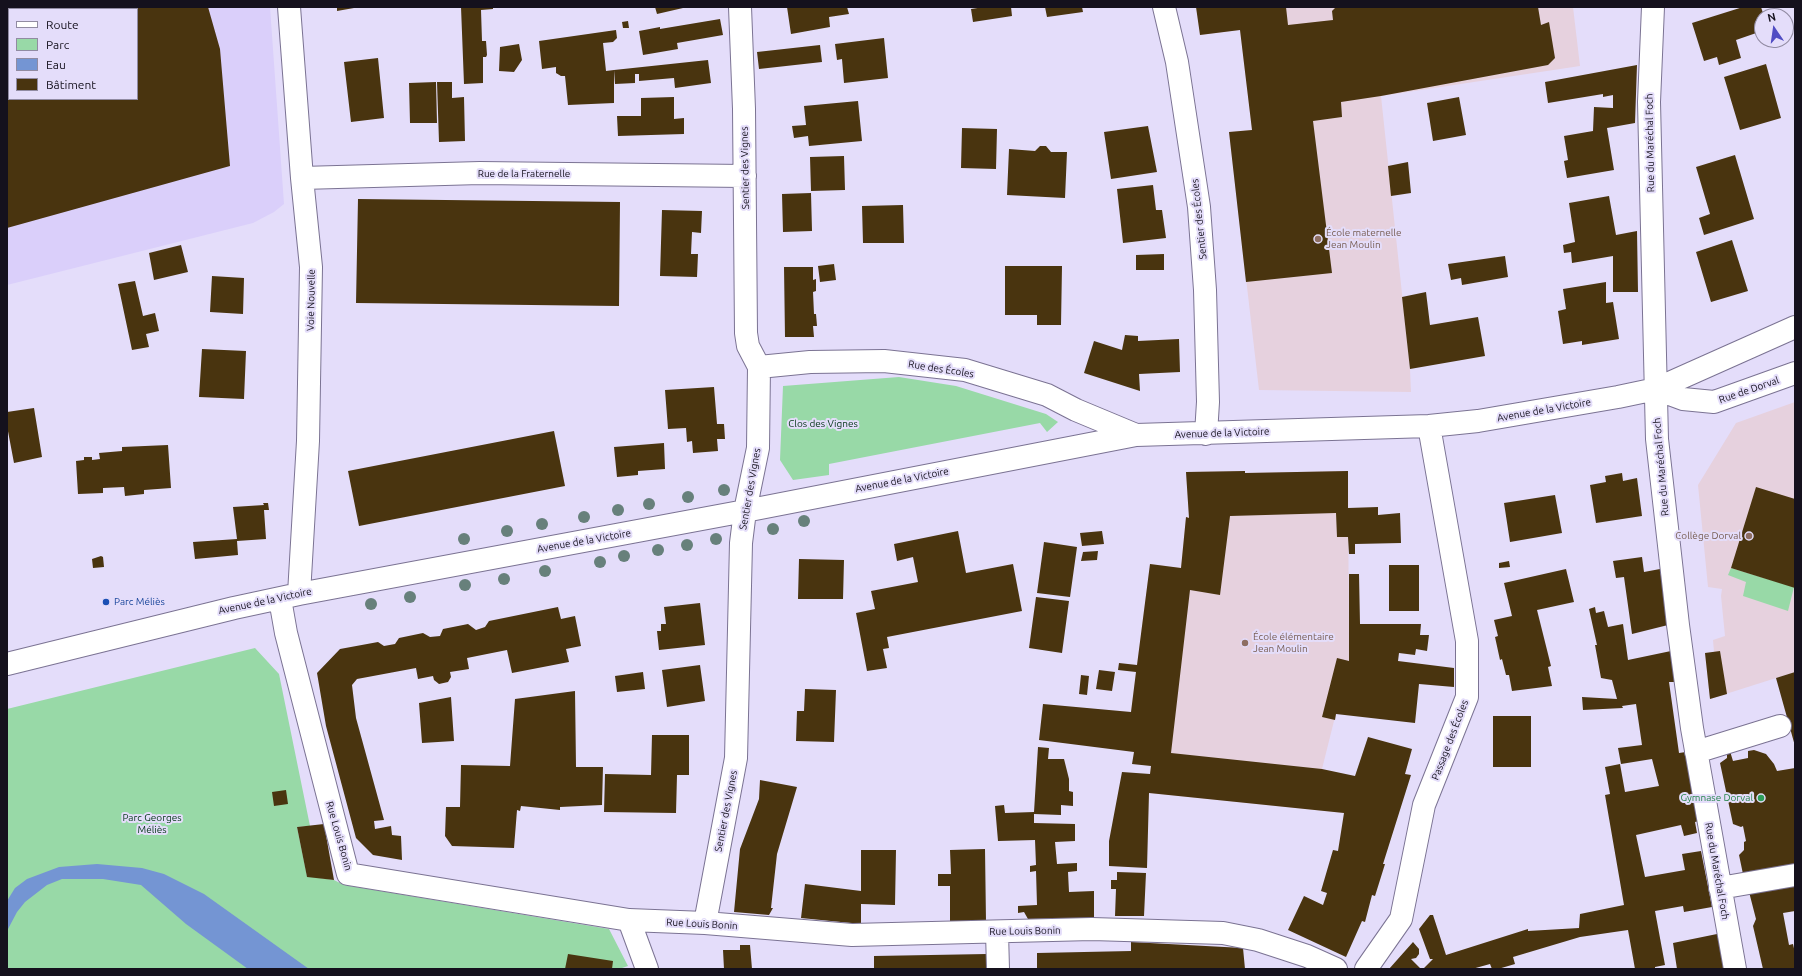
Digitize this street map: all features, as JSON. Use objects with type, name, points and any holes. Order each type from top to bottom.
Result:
[{"type":"street","name":"Voie Nouvelle","points":[[289,7],[302,178],[311,267],[308,441],[289,596]]},
{"type":"street","name":"Sentier des Vignes","points":[[705,923],[736,758],[741,543],[745,511],[758,448],[759,367],[748,346],[746,333],[745,176],[740,7]]},
{"type":"street","name":"Sentier des Écoles","points":[[1164,7],[1177,62],[1199,207],[1205,290],[1208,402],[1206,434]]},
{"type":"street","name":"Rue du Maréchal Foch","points":[[1652,7],[1649,102],[1657,439],[1679,633],[1696,752],[1735,969]]},
{"type":"street","name":"Rue de la Fraternelle","points":[[302,178],[480,174],[745,176]]},
{"type":"street","name":"Avenue de la Victoire","points":[[7,664],[234,608],[289,596],[745,511],[1136,435],[1429,426],[1478,421],[1656,389],[1795,327]]},
{"type":"street","name":"Rue des Écoles","points":[[759,367],[810,362],[884,361],[965,370],[1047,395],[1076,410],[1136,435]]},
{"type":"street","name":"Rue de Dorval","points":[[1656,389],[1683,399],[1714,402],[1795,373]]},
{"type":"street","name":"Passage des Écoles","points":[[1366,969],[1401,919],[1424,805],[1467,697],[1467,641],[1429,426]]},
{"type":"street","name":"Rue Louis Bonin","points":[[289,596],[286,633],[348,874],[629,920],[705,923],[852,935],[1092,929],[1223,933],[1258,940],[1307,956],[1336,969]]},
{"type":"street","points":[[1696,752],[1780,726]]},
{"type":"street","points":[[1720,888],[1795,875]]},
{"type":"street","points":[[629,920],[647,969]]},
{"type":"street","points":[[997,932],[998,969]]},
{"type":"shaded area","points":[[7,7],[270,7],[284,204],[274,212],[253,223],[7,285]]},
{"type":"shaded area","name":"École maternelle Jean Moulin","points":[[1196,7],[1573,7],[1580,66],[1381,96],[1410,369],[1411,392],[1259,390],[1229,132],[1252,130],[1240,30],[1200,35]]},
{"type":"shaded area","name":"Collège Dorval","points":[[1795,402],[1795,672],[1710,699],[1705,653],[1714,652],[1713,640],[1725,636],[1721,596],[1722,589],[1708,587],[1698,485],[1736,423]]},
{"type":"shaded area","name":"École élémentaire Jean Moulin","points":[[1245,471],[1245,473],[1348,471],[1349,661],[1322,769],[1344,813],[1149,793],[1152,753],[1126,751],[1150,564],[1181,568],[1186,517],[1189,517],[1186,472]]},
{"type":"green space","name":"Clos des Vignes","points":[[899,377],[956,386],[1046,414],[1058,422],[1047,432],[1040,423],[829,464],[829,475],[793,480],[780,460],[783,386]]},
{"type":"green space","points":[[1731,568],[1794,587],[1788,611],[1743,596],[1746,582],[1728,575]]},
{"type":"green space","name":"Parc Georges Méliès","points":[[255,648],[279,674],[310,826],[297,827],[307,876],[334,880],[344,885],[609,929],[628,966],[619,969],[7,969],[7,709]]},
{"type":"water","points":[[97,864],[142,868],[164,874],[204,894],[309,969],[248,969],[186,924],[141,885],[103,879],[62,879],[47,885],[25,902],[17,912],[7,931],[7,901],[15,888],[27,879],[59,867]]},
{"type":"building","points":[[7,7],[208,7],[220,49],[230,166],[7,228]]},
{"type":"building","points":[[337,7],[354,7],[354,8],[337,11]]},
{"type":"building","points":[[461,7],[493,7],[493,9],[481,10],[482,41],[486,41],[487,55],[486,57],[483,57],[483,83],[464,84]]},
{"type":"building","points":[[655,7],[683,7],[683,8],[657,14]]},
{"type":"building","points":[[787,7],[847,7],[849,14],[829,17],[830,27],[791,34]]},
{"type":"building","points":[[984,7],[1011,7],[1012,16],[973,22],[971,9]]},
{"type":"building","points":[[1045,7],[1082,7],[1083,12],[1047,17]]},
{"type":"building","points":[[1196,7],[1286,7],[1288,25],[1333,20],[1332,11],[1336,7],[1538,7],[1541,25],[1549,22],[1555,58],[1548,65],[1341,102],[1342,117],[1313,121],[1332,273],[1246,282],[1229,132],[1252,130],[1240,30],[1200,35]]},
{"type":"building","points":[[1743,7],[1761,8],[1754,8],[1754,34],[1736,40],[1741,58],[1719,65],[1717,57],[1704,61],[1692,23]]},
{"type":"building","points":[[720,19],[723,35],[677,43],[678,49],[643,55],[639,31]]},
{"type":"building","points":[[628,21],[629,28],[623,28],[622,22]]},
{"type":"building","points":[[616,30],[617,38],[613,42],[603,43],[606,71],[614,70],[614,103],[568,105],[565,76],[561,76],[556,73],[556,67],[542,69],[539,41]]},
{"type":"building","points":[[884,38],[888,78],[844,83],[842,59],[837,60],[835,44]]},
{"type":"building","points":[[519,44],[522,60],[514,72],[499,71],[500,47]]},
{"type":"building","points":[[820,45],[822,62],[759,69],[757,52]]},
{"type":"building","points":[[378,58],[384,118],[351,122],[344,62]]},
{"type":"building","points":[[708,60],[711,83],[675,88],[674,78],[639,81],[639,74],[635,74],[635,83],[615,84],[614,70]]},
{"type":"building","points":[[1766,64],[1781,118],[1740,130],[1724,77]]},
{"type":"building","points":[[1637,65],[1635,123],[1607,128],[1614,170],[1567,178],[1564,161],[1568,160],[1564,136],[1593,131],[1594,107],[1613,108],[1613,95],[1603,97],[1603,94],[1548,103],[1545,82]]},
{"type":"building","points":[[436,82],[437,123],[410,123],[409,83]]},
{"type":"building","points":[[437,82],[452,82],[452,98],[464,97],[465,141],[439,142]]},
{"type":"building","points":[[674,97],[674,119],[684,118],[684,134],[618,136],[617,116],[641,116],[641,98]]},
{"type":"building","points":[[1459,97],[1466,135],[1433,141],[1427,103]]},
{"type":"building","points":[[858,101],[862,141],[809,146],[808,136],[794,138],[792,126],[806,125],[804,106]]},
{"type":"building","points":[[1148,126],[1157,172],[1111,179],[1104,132]]},
{"type":"building","points":[[962,128],[997,129],[996,169],[961,168]]},
{"type":"building","points":[[1040,146],[1046,146],[1051,152],[1067,152],[1065,198],[1007,195],[1009,149],[1035,151]]},
{"type":"building","points":[[1735,155],[1754,219],[1704,235],[1699,218],[1710,214],[1696,167]]},
{"type":"building","points":[[844,156],[845,190],[811,191],[810,157]]},
{"type":"building","points":[[1408,162],[1411,193],[1391,196],[1388,166]]},
{"type":"building","points":[[1153,185],[1156,210],[1162,210],[1166,238],[1123,243],[1117,189]]},
{"type":"building","points":[[811,193],[812,231],[783,232],[782,194]]},
{"type":"building","points":[[1609,196],[1616,235],[1637,231],[1638,292],[1613,292],[1613,256],[1572,263],[1571,252],[1564,253],[1563,245],[1575,242],[1569,203]]},
{"type":"building","points":[[358,199],[620,202],[619,306],[356,303]]},
{"type":"building","points":[[903,205],[904,243],[863,243],[862,206]]},
{"type":"building","points":[[662,210],[702,211],[701,233],[692,232],[691,254],[698,254],[697,277],[660,276]]},
{"type":"building","points":[[1732,240],[1748,291],[1711,302],[1696,252]]},
{"type":"building","points":[[181,245],[188,272],[154,280],[149,253]]},
{"type":"building","points":[[1164,254],[1164,270],[1136,270],[1136,255]]},
{"type":"building","points":[[1505,256],[1508,277],[1462,285],[1461,278],[1451,280],[1448,264]]},
{"type":"building","points":[[834,264],[836,280],[820,282],[818,266]]},
{"type":"building","points":[[1005,266],[1062,266],[1061,325],[1037,325],[1037,315],[1005,315]]},
{"type":"building","points":[[784,267],[813,267],[813,280],[816,279],[816,291],[813,292],[814,314],[816,314],[817,326],[813,326],[814,337],[785,337]]},
{"type":"building","points":[[212,276],[244,278],[243,314],[210,312]]},
{"type":"building","points":[[135,281],[143,316],[155,313],[159,331],[146,334],[149,347],[132,350],[118,284]]},
{"type":"building","points":[[1606,282],[1606,303],[1613,302],[1619,339],[1582,345],[1582,341],[1563,344],[1558,311],[1566,309],[1563,289]]},
{"type":"building","points":[[1426,292],[1430,325],[1478,317],[1485,356],[1410,369],[1402,297]]},
{"type":"building","points":[[1125,335],[1138,336],[1138,341],[1179,339],[1180,372],[1139,374],[1140,391],[1084,373],[1094,341],[1122,350]]},
{"type":"building","points":[[202,349],[246,351],[244,399],[199,397]]},
{"type":"building","points":[[714,387],[717,424],[724,424],[725,439],[717,439],[718,451],[693,453],[692,441],[687,442],[686,428],[668,429],[665,390]]},
{"type":"building","points":[[34,408],[42,457],[14,463],[7,426],[7,412]]},
{"type":"building","points":[[554,431],[565,486],[359,526],[348,471]]},
{"type":"building","points":[[664,443],[665,469],[638,471],[638,475],[617,477],[614,447]]},
{"type":"building","points":[[168,445],[171,488],[144,490],[144,494],[125,496],[124,487],[103,488],[103,493],[78,494],[76,461],[84,460],[84,457],[92,457],[92,460],[100,459],[99,453],[122,451],[122,447]]},
{"type":"building","points":[[1245,471],[1245,473],[1348,471],[1348,508],[1378,507],[1378,515],[1400,513],[1401,543],[1355,544],[1355,554],[1349,554],[1348,537],[1337,537],[1336,513],[1230,516],[1220,595],[1190,590],[1171,753],[1322,769],[1355,776],[1368,737],[1412,749],[1405,774],[1411,775],[1383,864],[1385,864],[1375,896],[1372,895],[1365,922],[1362,921],[1346,957],[1288,930],[1304,896],[1323,905],[1327,893],[1321,891],[1333,850],[1338,851],[1344,813],[1149,793],[1147,868],[1109,866],[1109,841],[1122,772],[1150,774],[1151,766],[1132,764],[1134,752],[1039,740],[1043,704],[1131,712],[1136,672],[1118,670],[1119,663],[1137,665],[1150,564],[1181,568],[1186,517],[1189,518],[1186,472]]},
{"type":"building","points":[[1622,473],[1623,481],[1637,478],[1642,516],[1596,523],[1590,485],[1606,482],[1605,476]]},
{"type":"building","points":[[1756,487],[1795,499],[1795,588],[1731,568]]},
{"type":"building","points":[[1555,495],[1562,533],[1510,542],[1504,503]]},
{"type":"building","points":[[263,503],[268,503],[269,510],[264,510],[266,539],[237,541],[238,555],[195,559],[193,542],[237,539],[233,507],[264,505]]},
{"type":"building","points":[[958,531],[966,573],[1013,564],[1022,611],[887,637],[889,648],[883,649],[887,668],[867,671],[856,613],[875,609],[871,591],[918,582],[913,557],[897,561],[894,544]]},
{"type":"building","points":[[1102,531],[1104,544],[1082,546],[1080,533]]},
{"type":"building","points":[[1044,542],[1077,547],[1070,597],[1037,593]]},
{"type":"building","points":[[1098,551],[1097,560],[1081,561],[1083,552]]},
{"type":"building","points":[[101,556],[103,557],[104,567],[93,568],[92,559]]},
{"type":"building","points":[[1642,557],[1644,572],[1660,569],[1668,625],[1632,634],[1624,577],[1616,578],[1613,561]]},
{"type":"building","points":[[799,559],[844,560],[843,599],[798,599]]},
{"type":"building","points":[[1509,561],[1510,567],[1499,568],[1499,563]]},
{"type":"building","points":[[1389,565],[1419,565],[1419,611],[1389,611]]},
{"type":"building","points":[[1566,569],[1574,602],[1537,610],[1551,666],[1548,667],[1552,686],[1512,691],[1509,675],[1506,675],[1502,659],[1500,660],[1495,637],[1498,636],[1494,620],[1512,616],[1504,583]]},
{"type":"building","points":[[1349,574],[1359,574],[1360,624],[1421,624],[1420,635],[1429,635],[1427,651],[1416,649],[1415,655],[1399,653],[1398,661],[1454,668],[1454,687],[1419,684],[1415,723],[1336,714],[1335,720],[1322,717],[1337,658],[1349,661]]},
{"type":"building","points":[[1036,597],[1069,601],[1062,653],[1029,648]]},
{"type":"building","points":[[700,603],[705,645],[659,650],[657,631],[661,631],[661,624],[666,624],[664,607]]},
{"type":"building","points":[[558,607],[561,619],[575,616],[581,646],[566,649],[569,662],[512,673],[507,650],[467,658],[469,669],[450,672],[451,677],[448,682],[439,684],[434,680],[433,676],[418,679],[416,668],[357,679],[352,685],[356,718],[384,820],[374,821],[375,829],[391,826],[392,835],[401,836],[402,860],[373,855],[356,838],[326,726],[317,673],[340,649],[378,642],[384,646],[395,644],[399,638],[423,633],[430,637],[440,636],[443,629],[468,624],[476,630],[485,627],[489,621]]},
{"type":"building","points":[[1595,607],[1596,613],[1604,611],[1608,627],[1623,624],[1628,660],[1671,651],[1675,682],[1669,682],[1679,753],[1686,752],[1703,820],[1695,822],[1697,833],[1684,836],[1681,825],[1636,835],[1645,877],[1685,870],[1682,854],[1701,851],[1712,907],[1684,912],[1683,906],[1655,911],[1665,965],[1655,967],[1655,969],[1635,969],[1628,930],[1580,937],[1513,957],[1515,964],[1498,969],[1492,969],[1490,964],[1472,969],[1423,969],[1433,959],[1430,959],[1419,929],[1430,915],[1433,915],[1446,955],[1528,929],[1528,931],[1579,928],[1580,914],[1624,905],[1605,795],[1610,794],[1605,767],[1620,764],[1625,792],[1659,786],[1652,759],[1621,764],[1618,748],[1642,745],[1636,704],[1622,706],[1623,708],[1583,710],[1582,697],[1617,699],[1612,680],[1601,678],[1595,645],[1597,645],[1589,609]]},
{"type":"building","points":[[1720,651],[1727,694],[1710,699],[1705,653]]},
{"type":"building","points":[[700,665],[705,701],[667,707],[662,670]]},
{"type":"building","points":[[1099,670],[1115,672],[1112,691],[1096,689]]},
{"type":"building","points":[[643,672],[645,689],[617,692],[615,676]]},
{"type":"building","points":[[1795,672],[1795,746],[1776,678]]},
{"type":"building","points":[[1081,675],[1089,676],[1087,695],[1079,694]]},
{"type":"building","points":[[805,689],[836,690],[834,742],[796,741],[797,711],[804,711]]},
{"type":"building","points":[[575,691],[576,767],[603,767],[602,805],[560,807],[560,810],[521,806],[520,811],[517,810],[514,848],[452,846],[445,836],[446,807],[460,807],[461,765],[510,766],[515,699]]},
{"type":"building","points":[[451,697],[454,741],[422,743],[419,703]]},
{"type":"building","points":[[1493,716],[1531,716],[1531,767],[1493,767]]},
{"type":"building","points":[[652,735],[689,735],[689,775],[677,775],[676,813],[604,812],[605,774],[651,775]]},
{"type":"building","name":"Gymnase Dorval","points":[[1725,735],[1733,761],[1748,758],[1748,751],[1754,750],[1766,754],[1774,764],[1777,771],[1795,768],[1795,865],[1743,874],[1739,855],[1744,850],[1744,842],[1746,841],[1743,826],[1741,827],[1733,824],[1720,763],[1727,758],[1721,736]]},
{"type":"building","points":[[1038,747],[1049,748],[1048,759],[1064,759],[1069,779],[1069,791],[1073,792],[1073,806],[1061,805],[1061,815],[1034,814],[1034,823],[1075,824],[1075,841],[1055,842],[1057,864],[1077,863],[1077,871],[1068,872],[1069,892],[1094,891],[1094,918],[1028,919],[1024,912],[1018,913],[1018,906],[1037,905],[1036,871],[1030,872],[1030,866],[1036,865],[1035,840],[998,841],[995,806],[1004,805],[1005,813],[1034,812]]},
{"type":"building","points":[[760,780],[797,787],[777,854],[771,908],[773,908],[769,915],[734,912],[740,849],[759,799]]},
{"type":"building","points":[[286,790],[288,804],[274,806],[272,792]]},
{"type":"building","points":[[324,824],[334,880],[307,877],[297,827]]},
{"type":"building","points":[[985,849],[986,922],[950,922],[950,886],[938,886],[938,874],[951,874],[950,850]]},
{"type":"building","points":[[861,850],[896,850],[895,905],[861,904],[861,924],[801,918],[805,884],[861,891]]},
{"type":"building","points":[[1117,872],[1146,873],[1144,916],[1115,916],[1116,889],[1111,889],[1111,880],[1117,880]]},
{"type":"building","points":[[1795,885],[1795,911],[1783,913],[1789,945],[1793,944],[1795,953],[1794,969],[1763,969],[1753,926],[1756,919],[1748,888]]},
{"type":"building","points":[[1717,934],[1725,969],[1677,969],[1673,943]]},
{"type":"building","points":[[1131,942],[1243,948],[1245,969],[1037,969],[1037,953],[1131,951]]},
{"type":"building","points":[[1413,942],[1419,949],[1419,954],[1416,958],[1411,959],[1421,969],[1389,969]]},
{"type":"building","points":[[740,945],[750,945],[752,969],[724,969],[723,950],[740,950]]},
{"type":"building","points":[[568,954],[613,961],[612,969],[565,969]]},
{"type":"building","points":[[987,954],[987,969],[874,969],[874,956]]},
{"type":"place","name":"École maternelle Jean Moulin","points":[[1318,239]]},
{"type":"place","name":"Collège Dorval","points":[[1749,536]]},
{"type":"place","name":"Parc Méliès","points":[[106,602]]},
{"type":"place","name":"École élémentaire Jean Moulin","points":[[1245,643]]},
{"type":"place","name":"Gymnase Dorval","points":[[1761,798]]}]
